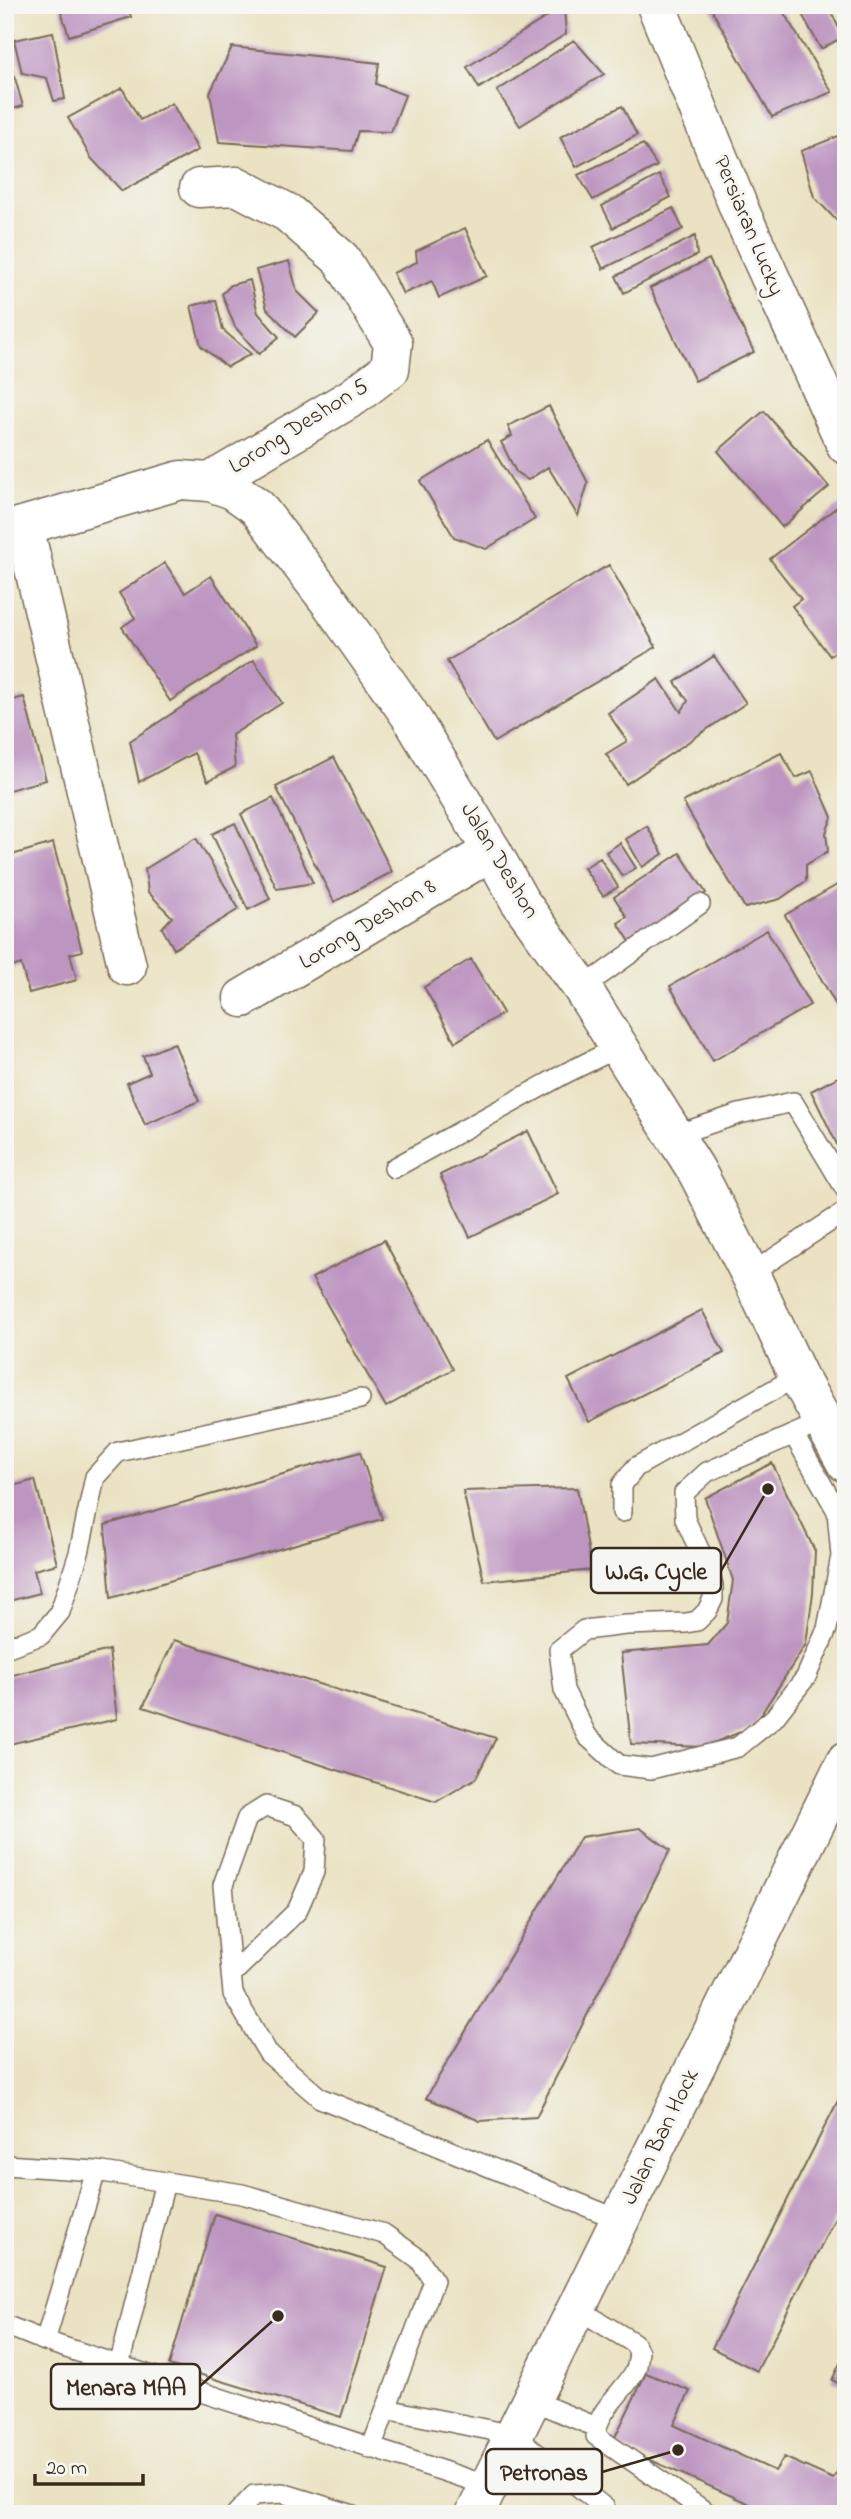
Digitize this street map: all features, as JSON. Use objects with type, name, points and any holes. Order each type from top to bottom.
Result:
[{"type":"main road","name":"Persiaran Lucky","points":[[656,5],[741,213],[846,445]]},
{"type":"main road","name":"Lorong Deshon 5","points":[[199,188],[237,186],[288,213],[341,260],[393,343],[390,369],[362,390],[210,482]]},
{"type":"main road","name":"Jalan Deshon","points":[[15,529],[181,480],[210,482],[233,490],[257,507],[409,714],[519,900],[582,988],[675,1135],[750,1274],[829,1443]]},
{"type":"main road","points":[[15,529],[127,966]]},
{"type":"main road","name":"Lorong Deshon 8","points":[[243,998],[492,851]]},
{"type":"main road","name":"Jalan Ban Hock","points":[[482,2500],[846,1760]]},
{"type":"lane","points":[[582,988],[700,904]]},
{"type":"lane","points":[[394,1168],[566,1073],[619,1047]]},
{"type":"lane","points":[[675,1135],[740,1114],[793,1102],[846,1190]]},
{"type":"lane","points":[[750,1274],[846,1211]]},
{"type":"lane","points":[[622,1513],[622,1485],[636,1467],[798,1376]]},
{"type":"lane","points":[[5,1648],[41,1635],[60,1612],[79,1553],[95,1477],[118,1452],[360,1399]]},
{"type":"lane","points":[[829,1443],[841,1556],[827,1629],[806,1677],[774,1718],[738,1747],[650,1769],[619,1765],[587,1736],[564,1690],[559,1650],[584,1630],[697,1621],[707,1611],[713,1599],[713,1586],[685,1519],[684,1493],[707,1472],[829,1443]]},
{"type":"lane","points":[[231,1975],[297,1911],[314,1871],[316,1839],[296,1816],[266,1806],[247,1818],[223,1885],[231,1975],[233,1994],[268,2053],[320,2098],[620,2220]]},
{"type":"lane","points":[[5,2165],[96,2171],[242,2194],[384,2234],[419,2259],[433,2281],[372,2449]]},
{"type":"lane","points":[[45,2341],[96,2171]]},
{"type":"lane","points":[[119,2366],[165,2182]]},
{"type":"lane","points":[[576,2308],[634,2343],[639,2352],[636,2369],[596,2427],[596,2436],[709,2514]]},
{"type":"lane","points":[[5,2325],[45,2341],[372,2449],[482,2500]]},
{"type":"lane","points":[[531,2400],[596,2427]]},
{"type":"lane","points":[[386,2409],[514,2435],[599,2502],[605,2508],[604,2514]]},
{"type":"lane","points":[[236,2514],[254,2495],[282,2493],[350,2514]]},
{"type":"building","points":[[59,5],[127,5],[131,17],[69,36]]},
{"type":"building","points":[[709,5],[779,5],[832,92],[772,117]]},
{"type":"building","points":[[797,5],[828,5],[843,37],[821,49]]},
{"type":"building","points":[[564,6],[566,34],[479,88],[467,67]]},
{"type":"building","points":[[53,32],[65,99],[54,101],[47,78],[22,73],[14,40]]},
{"type":"building","points":[[574,40],[604,74],[520,126],[497,91]]},
{"type":"building","points":[[5,44],[23,106],[5,111]]},
{"type":"building","points":[[232,47],[379,63],[376,84],[405,95],[391,132],[358,131],[352,151],[219,142],[210,93]]},
{"type":"building","points":[[122,88],[140,120],[172,103],[198,150],[122,191],[91,158],[68,118]]},
{"type":"building","points":[[622,106],[637,135],[576,167],[560,137]]},
{"type":"building","points":[[846,133],[846,226],[843,227],[814,197],[801,151]]},
{"type":"building","points":[[643,144],[657,166],[593,200],[578,175]]},
{"type":"building","points":[[659,175],[671,197],[613,228],[602,206]]},
{"type":"building","points":[[673,208],[683,229],[603,269],[593,247]]},
{"type":"building","points":[[465,228],[487,276],[439,298],[432,281],[403,294],[393,273],[417,262],[416,251]]},
{"type":"building","points":[[695,236],[697,255],[624,293],[616,276]]},
{"type":"building","points":[[709,259],[754,352],[695,381],[650,288]]},
{"type":"building","points":[[289,261],[297,291],[319,313],[295,337],[267,309],[256,270]]},
{"type":"building","points":[[250,280],[258,313],[279,337],[259,354],[235,327],[222,294],[231,285]]},
{"type":"building","points":[[216,300],[223,330],[251,354],[227,367],[201,346],[191,306]]},
{"type":"building","points":[[549,406],[588,483],[578,516],[548,467],[528,480],[516,472],[501,442],[512,436],[508,426]]},
{"type":"building","points":[[764,411],[829,487],[782,527],[718,451]]},
{"type":"building","points":[[487,440],[535,519],[486,549],[454,537],[420,481]]},
{"type":"building","points":[[846,500],[846,643],[830,656],[792,606],[801,599],[770,559]]},
{"type":"building","points":[[165,563],[185,593],[211,576],[256,646],[170,701],[122,627],[135,618],[119,593]]},
{"type":"building","points":[[609,565],[656,647],[494,742],[447,661]]},
{"type":"building","points":[[714,656],[746,703],[626,784],[606,754],[627,741],[608,713],[659,679],[681,712],[688,701],[675,682]]},
{"type":"building","points":[[254,660],[282,703],[232,735],[235,767],[208,781],[194,753],[139,782],[130,741]]},
{"type":"building","points":[[24,697],[46,780],[5,791],[5,702]]},
{"type":"building","points":[[781,753],[796,778],[812,771],[832,817],[826,833],[828,851],[806,865],[806,881],[780,899],[745,908],[683,802]]},
{"type":"building","points":[[334,757],[392,872],[334,902],[276,787]]},
{"type":"building","points":[[273,798],[313,883],[277,889],[241,814]]},
{"type":"building","points":[[235,823],[270,899],[248,910],[212,834]]},
{"type":"building","points":[[647,826],[663,854],[642,867],[626,839]]},
{"type":"building","points":[[196,838],[239,909],[174,949],[162,928],[172,917],[148,892],[145,869]]},
{"type":"building","points":[[53,843],[82,951],[70,954],[77,980],[29,993],[21,964],[9,968],[5,954],[5,857]]},
{"type":"building","points":[[620,843],[636,868],[622,876],[606,852]]},
{"type":"building","points":[[680,853],[706,893],[631,943],[618,923],[627,917],[614,897]]},
{"type":"building","points":[[600,858],[618,887],[603,896],[584,868]]},
{"type":"building","points":[[844,881],[846,999],[836,1005],[785,915]]},
{"type":"building","points":[[767,930],[810,1005],[713,1061],[670,986]]},
{"type":"building","points":[[471,959],[503,1013],[455,1042],[424,987]]},
{"type":"building","points":[[174,1043],[199,1101],[145,1125],[127,1083],[150,1073],[143,1056]]},
{"type":"building","points":[[846,1073],[846,1163],[811,1091]]},
{"type":"building","points":[[528,1131],[558,1194],[470,1237],[440,1175]]},
{"type":"building","points":[[384,1240],[453,1369],[386,1407],[312,1278]]},
{"type":"building","points":[[702,1310],[724,1353],[589,1422],[568,1379]]},
{"type":"building","points":[[360,1452],[382,1519],[111,1598],[105,1525]]},
{"type":"building","points":[[772,1463],[815,1551],[806,1644],[753,1727],[703,1747],[631,1744],[621,1653],[708,1645],[727,1623],[733,1580],[705,1498]]},
{"type":"building","points":[[35,1480],[57,1564],[34,1570],[40,1593],[5,1602],[5,1488]]},
{"type":"building","points":[[577,1488],[592,1570],[484,1581],[463,1491]]},
{"type":"building","points":[[174,1640],[496,1738],[476,1778],[436,1802],[143,1707]]},
{"type":"building","points":[[109,1650],[117,1719],[5,1745],[5,1677]]},
{"type":"building","points":[[640,1828],[670,1850],[536,2117],[480,2121],[426,2098],[581,1837]]},
{"type":"building","points":[[846,2085],[846,2197],[757,2371],[712,2348]]},
{"type":"building","points":[[215,2214],[387,2267],[341,2417],[169,2365]]},
{"type":"building","points":[[846,2351],[846,2387],[832,2380]]},
{"type":"building","points":[[646,2373],[690,2391],[674,2425],[775,2471],[784,2457],[833,2479],[844,2460],[846,2461],[846,2514],[757,2514],[759,2508],[612,2443]]},
{"type":"place","name":"W.G. Cycle","points":[[768,1489]]},
{"type":"place","name":"Menara MAA","points":[[278,2316]]},
{"type":"place","name":"Petronas","points":[[678,2450]]}]
